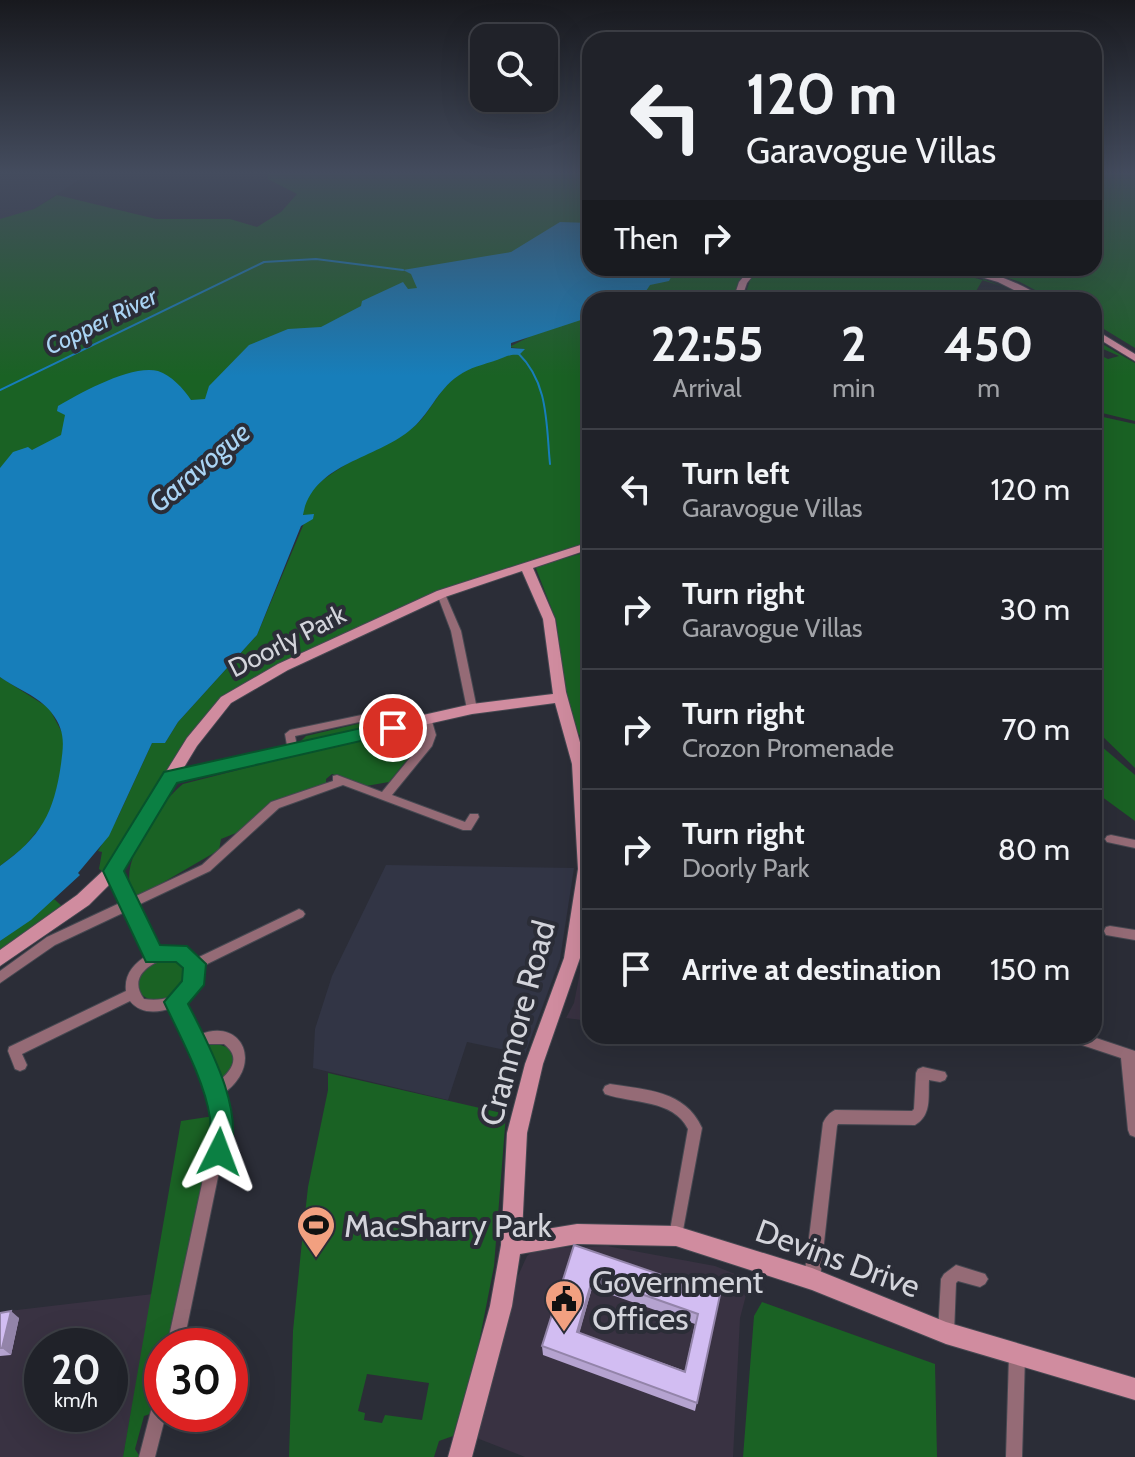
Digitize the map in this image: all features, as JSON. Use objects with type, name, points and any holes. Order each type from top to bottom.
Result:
[{"type":"street","points":[[985,276],[1025,292]]},
{"type":"street","points":[[1102,337],[1135,358]]},
{"type":"street","name":"Doorly Park","points":[[0,959],[83,900],[113,871],[205,722],[232,695],[283,667],[441,594],[582,548]]},
{"type":"street","points":[[171,777],[472,709],[561,698],[549,619],[526,566]]},
{"type":"street","points":[[441,594],[456,631],[472,709]]},
{"type":"street","name":"Cranmore Road","points":[[561,698],[579,764],[582,809]]},
{"type":"street","points":[[384,797],[428,743],[431,735],[422,721]]},
{"type":"street","points":[[0,978],[51,941],[206,868],[275,805],[339,780],[467,827],[474,817]]},
{"type":"street","points":[[1111,839],[1135,844]]},
{"type":"street","points":[[113,871],[154,955]]},
{"type":"street","name":"Cranmore Road","points":[[460,1457],[497,1320],[511,1245],[517,1133],[534,1064],[572,958],[582,894]]},
{"type":"street","points":[[195,964],[299,914]]},
{"type":"street","points":[[1110,931],[1135,935]]},
{"type":"street","points":[[179,952],[195,964],[193,985],[175,1002],[152,1007],[140,1004],[132,994],[131,982],[135,971],[154,955],[179,952]]},
{"type":"street","points":[[20,1065],[14,1051],[132,994]]},
{"type":"street","points":[[175,1002],[196,1043],[223,1119],[219,1152],[179,1328]]},
{"type":"street","points":[[196,1043],[217,1037],[226,1038],[239,1050],[241,1059],[234,1078],[215,1092]]},
{"type":"street","points":[[1096,1044],[1131,1056],[1135,1130]]},
{"type":"street","points":[[812,1279],[830,1123],[835,1117],[847,1115],[915,1118],[921,1111],[923,1073],[940,1076]]},
{"type":"street","points":[[610,1090],[677,1106],[692,1119],[695,1128],[676,1236]]},
{"type":"street","name":"Devins Drive","points":[[511,1245],[577,1234],[676,1236],[812,1279],[946,1333],[1135,1389]]},
{"type":"street","points":[[946,1333],[949,1279],[956,1273],[980,1279]]},
{"type":"street","points":[[1014,1457],[1017,1356]]},
{"type":"street","points":[[147,1457],[153,1432]]},
{"type":"shaded area","points":[[386,865],[574,868],[560,959],[525,1054],[467,1042],[448,1100],[313,1068],[315,1029],[332,976]]},
{"type":"shaded area","points":[[582,962],[582,1020],[566,1018],[574,1003]]},
{"type":"shaded area","points":[[607,1246],[715,1266],[750,1280],[740,1318],[733,1457],[525,1457],[469,1435],[499,1318],[527,1256],[533,1251],[552,1248]]},
{"type":"shaded area","points":[[153,1294],[147,1328],[144,1328],[128,1430],[128,1328],[24,1328],[24,1432],[128,1432],[123,1457],[0,1457],[0,1312]]},
{"type":"green space","points":[[0,240],[577,240],[0,510]]},
{"type":"green space","points":[[1102,240],[1135,240],[1135,348],[1102,328],[1102,292],[1039,292],[1002,276],[1102,276]]},
{"type":"green space","points":[[639,276],[744,276],[736,292],[605,292]]},
{"type":"green space","points":[[751,276],[968,276],[982,281],[976,292],[746,292]]},
{"type":"green space","points":[[582,303],[582,544],[278,664],[222,698],[105,873],[99,869],[102,852],[98,851],[117,819],[152,743],[165,743],[178,722],[257,635],[305,521],[304,506],[312,491],[345,465],[416,425],[445,388],[463,372],[524,349],[509,347],[529,337],[534,325]]},
{"type":"green space","points":[[1102,344],[1135,363],[1135,421],[1102,413],[1102,356],[1108,359],[1119,356],[1102,349]]},
{"type":"green space","points":[[1102,417],[1135,424],[1135,768],[1102,736]]},
{"type":"green space","points":[[582,553],[582,734],[579,735],[566,694],[556,620],[535,566]]},
{"type":"green space","points":[[0,677],[49,708],[65,738],[57,798],[50,816],[23,848],[0,866]]},
{"type":"green space","points":[[400,714],[405,720],[301,741],[306,736]]},
{"type":"green space","points":[[413,726],[424,729],[427,735],[389,782],[366,786],[332,774],[326,779],[326,786],[277,800],[246,829],[221,839],[219,850],[138,897],[130,887],[129,873],[141,838],[163,805],[183,784]]},
{"type":"green space","points":[[1102,747],[1135,775],[1135,821],[1102,797]]},
{"type":"green space","points":[[54,899],[64,908],[0,954],[0,941]]},
{"type":"green space","points":[[167,956],[183,960],[191,976],[179,991],[166,999],[154,1000],[144,996],[138,989],[139,979],[148,967]]},
{"type":"green space","points":[[218,1044],[229,1048],[234,1059],[229,1072],[218,1081],[204,1046]]},
{"type":"green space","points":[[328,1073],[506,1114],[494,1266],[476,1358],[453,1436],[439,1441],[434,1457],[289,1457],[293,1331],[301,1251],[308,1187],[328,1090]],"holes":[[[367,1374],[429,1383],[422,1420],[385,1415],[382,1423],[364,1420],[365,1413],[358,1411]]]},
{"type":"green space","points":[[214,1116],[217,1123],[171,1328],[145,1328],[181,1121]]},
{"type":"green space","points":[[762,1302],[935,1364],[937,1457],[743,1457],[754,1316]]},
{"type":"green space","points":[[144,1335],[144,1416],[135,1449],[140,1457],[123,1457]]},
{"type":"water","name":"Garavogue","points":[[531,240],[582,240],[582,276],[672,276],[669,281],[650,285],[645,292],[582,292],[582,320],[511,343],[511,348],[525,349],[519,355],[508,356],[463,373],[444,388],[409,431],[347,464],[319,484],[309,498],[303,515],[314,514],[313,519],[301,526],[257,635],[178,722],[165,743],[152,743],[109,836],[78,873],[80,875],[31,920],[0,941],[0,866],[26,845],[43,822],[54,797],[63,743],[56,718],[46,707],[0,677],[0,468],[13,452],[28,447],[32,450],[61,435],[65,415],[57,411],[58,406],[106,381],[134,372],[158,371],[177,383],[191,400],[205,399],[209,386],[249,345],[288,329],[321,327],[361,306],[362,301],[403,282],[408,289],[417,288],[411,274],[403,270],[511,252]]},
{"type":"building","name":"Government Offices","points":[[574,1245],[720,1295],[697,1403],[542,1346]],"holes":[[[593,1277],[698,1314],[685,1372],[577,1332]]]},
{"type":"building","points":[[11,1311],[2,1348],[0,1348],[0,1313]]},
{"type":"waterway","name":"Copper River","points":[[0,390],[264,262],[316,259],[403,270]]},
{"type":"waterway","points":[[518,353],[536,377],[541,391],[550,464]]},
{"type":"place","name":"MacSharry Park","points":[[316,1259]]},
{"type":"place","name":"Government Offices","points":[[564,1333]]},
{"type":"route","points":[[219,1152],[223,1119],[196,1043],[175,1002],[193,985],[195,964],[179,952],[154,955],[113,871],[171,777],[199,774],[393,728]]}]
